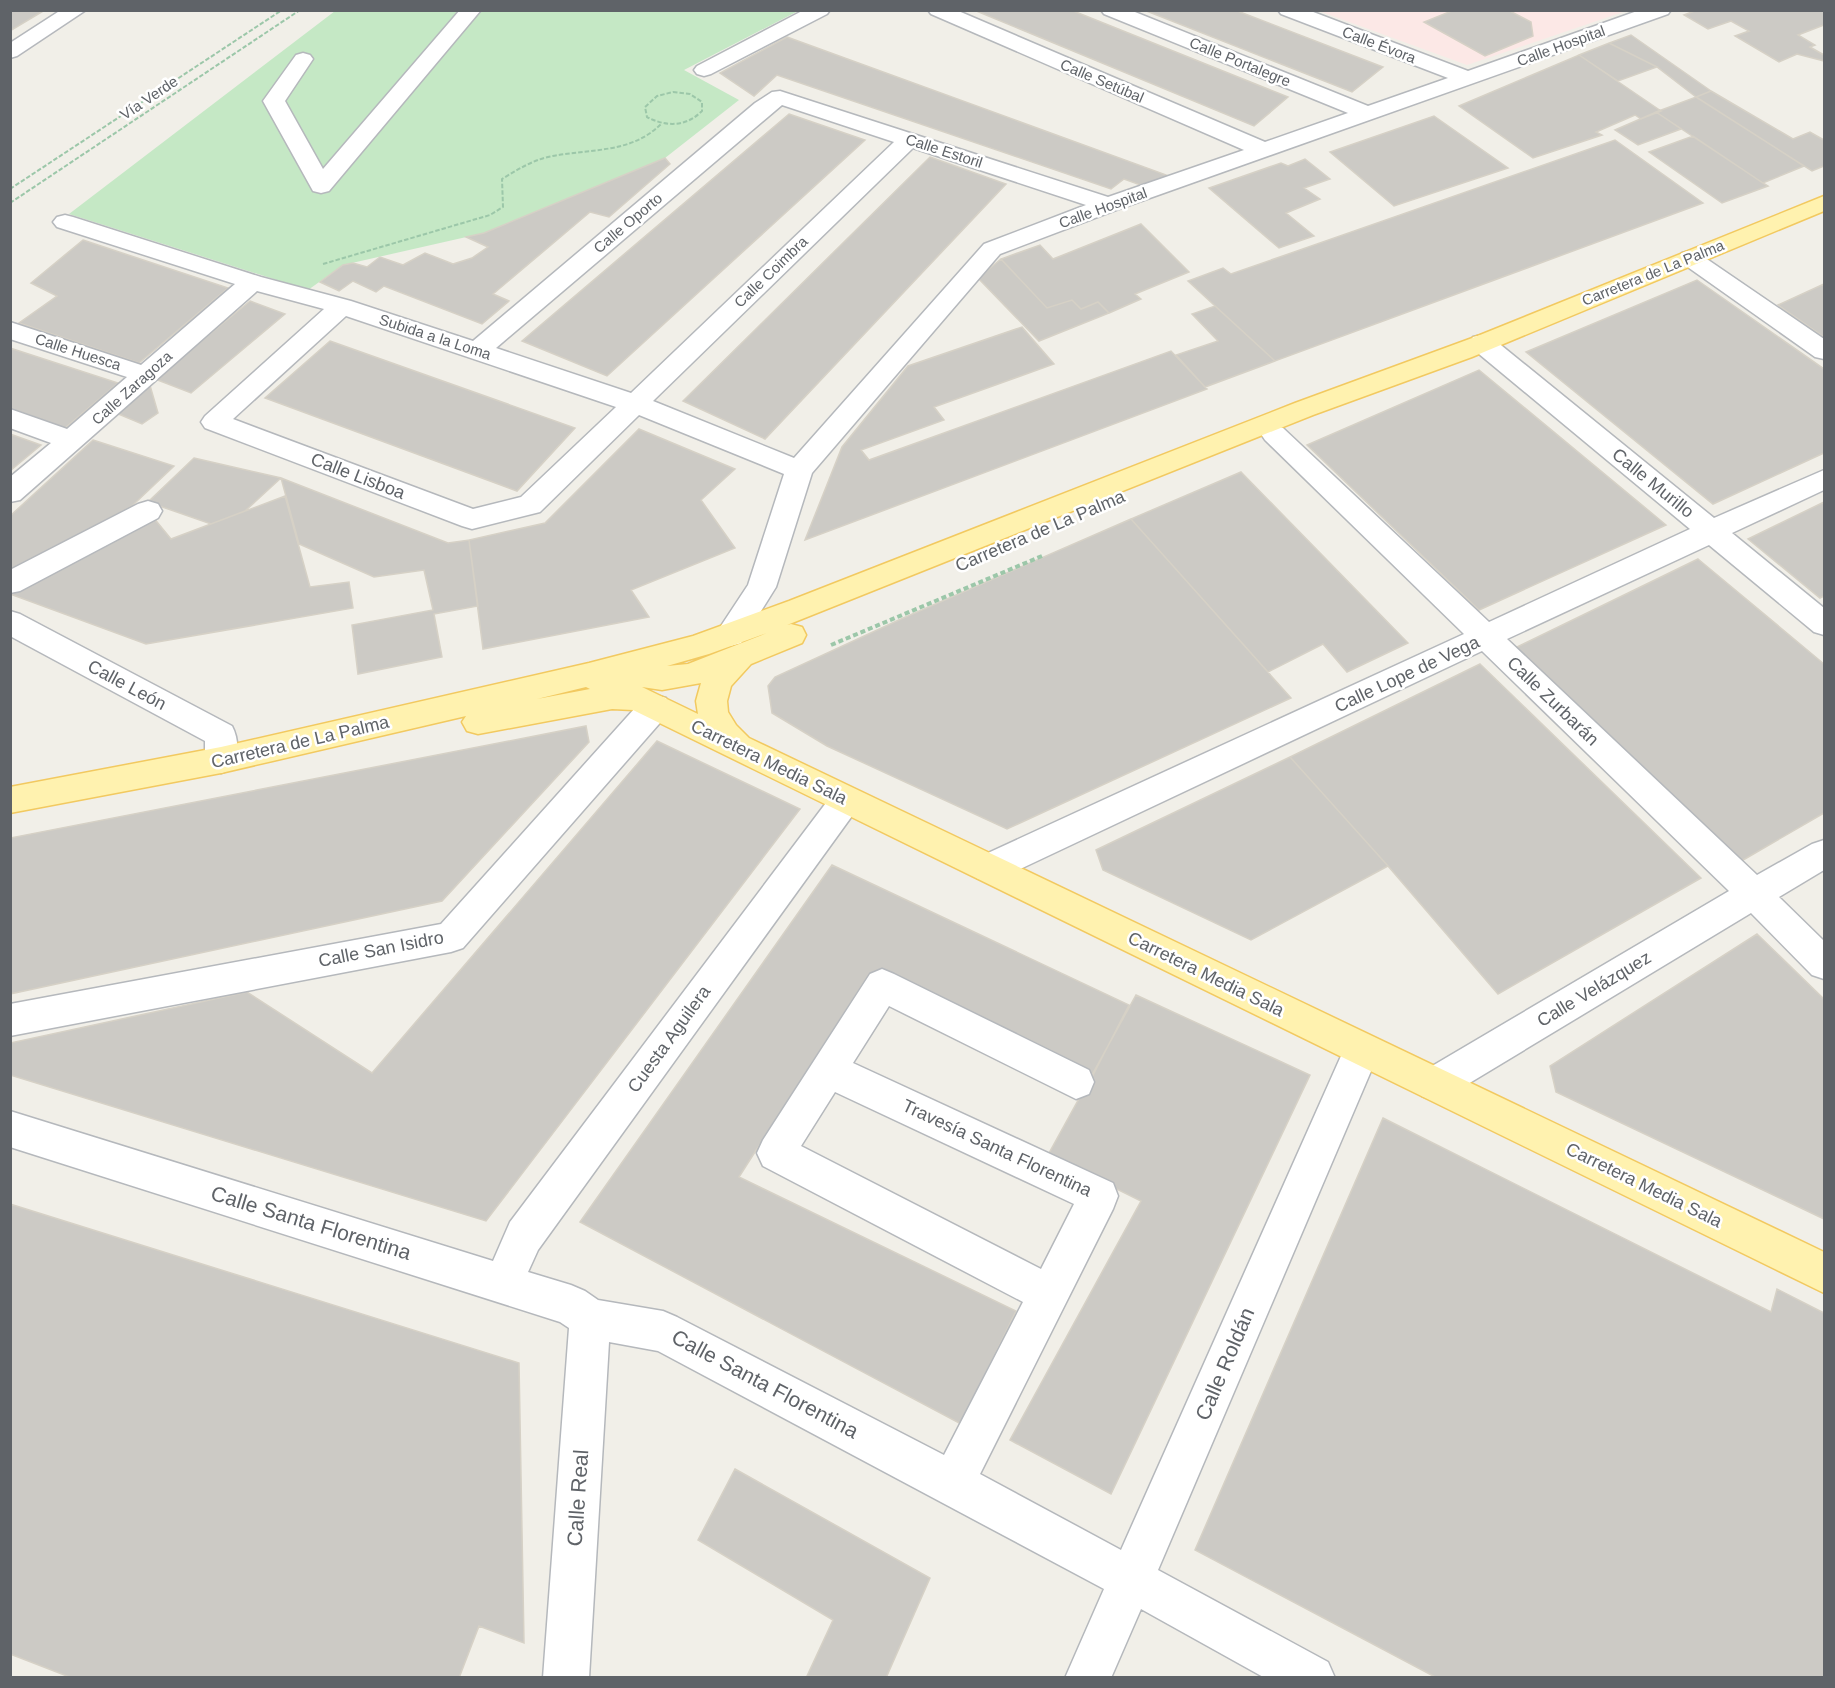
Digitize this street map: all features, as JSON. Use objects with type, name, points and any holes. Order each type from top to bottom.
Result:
[{"type":"main road","name":"Carretera de La Palma","points":[[10,800],[221,760],[665,656],[741,644],[1274,434],[1482,343],[1824,203]]},
{"type":"main road","name":"Carretera de La Palma","points":[[662,692],[705,671],[741,644],[1144,473],[1323,402],[1482,343]]},
{"type":"main road","points":[[1274,434],[1272,431],[1276,426],[1307,414],[1323,402]]},
{"type":"main road","points":[[221,760],[496,719],[612,697],[634,699],[662,692],[690,664],[1114,492],[1144,473]]},
{"type":"main road","points":[[741,644],[711,693],[711,708],[716,722],[725,735],[747,751]]},
{"type":"main road","name":"Carretera Media Sala","points":[[589,675],[662,692],[747,751],[1824,1273]]},
{"type":"street","points":[[10,52],[76,10]]},
{"type":"street","points":[[303,59],[274,101],[321,186],[471,10]]},
{"type":"street","points":[[704,70],[820,10]]},
{"type":"street","name":"Calle Setúbal","points":[[938,10],[1266,151]]},
{"type":"street","name":"Calle Portalegre","points":[[1111,10],[1369,114]]},
{"type":"street","name":"Calle Évora","points":[[1288,10],[1469,79]]},
{"type":"street","name":"Calle Hospital","points":[[741,644],[762,587],[799,470],[992,249],[1108,205],[1661,10]]},
{"type":"street","name":"Calle Estoril","points":[[780,97],[1108,205]]},
{"type":"street","name":"Calle Oporto","points":[[477,351],[764,108],[780,97]]},
{"type":"street","name":"Calle Coimbra","points":[[633,404],[909,140]]},
{"type":"street","name":"Subida a la Loma","points":[[65,222],[263,285],[342,306],[477,351],[633,404],[799,470]]},
{"type":"street","points":[[1690,258],[1824,351]]},
{"type":"street","name":"Calle Zaragoza","points":[[10,493],[146,375],[263,285]]},
{"type":"street","name":"Calle Lisboa","points":[[342,306],[214,422],[472,519],[530,505],[633,404]]},
{"type":"street","name":"Calle Huesca","points":[[10,330],[146,375]]},
{"type":"street","name":"Calle Murillo","points":[[1482,343],[1824,624]]},
{"type":"street","points":[[10,418],[72,441]]},
{"type":"street","name":"Calle Zurbarán","points":[[1274,434],[1754,894],[1824,964]]},
{"type":"street","name":"Calle Lope de Vega","points":[[989,868],[1824,479]]},
{"type":"street","points":[[10,583],[148,511]]},
{"type":"street","name":"Calle León","points":[[10,622],[221,735],[221,760]]},
{"type":"street","name":"Calle San Isidro","points":[[10,1020],[451,937],[662,692]]},
{"type":"street","name":"Cuesta Aguilera","points":[[503,1284],[524,1236],[846,800]]},
{"type":"street","name":"Calle Velázquez","points":[[1435,1084],[1824,854]]},
{"type":"street","points":[[1049,1294],[776,1153],[882,984],[1076,1082]]},
{"type":"street","name":"Calle Roldán","points":[[1088,1677],[1362,1050]]},
{"type":"street","name":"Travesía Santa Florentina","points":[[828,1070],[1099,1196],[953,1483]]},
{"type":"street","name":"Calle Santa Florentina","points":[[10,1129],[572,1305],[590,1319],[663,1331],[953,1483],[1312,1677]]},
{"type":"street","name":"Calle Real","points":[[566,1677],[590,1319]]},
{"type":"path","name":"Vía Verde","points":[[10,189],[282,10]]},
{"type":"path","name":"Vía Verde","points":[[10,202],[300,10]]},
{"type":"path","points":[[673,92],[683,93],[702,102],[702,111],[691,120],[672,124],[662,123],[647,117],[645,112],[645,107],[655,97],[673,92]]},
{"type":"path","points":[[263,285],[302,270],[490,214],[503,207],[502,179],[536,160],[626,145],[655,134],[662,123]]},
{"type":"shaded area","points":[[1319,11],[1626,11],[1467,65]]},
{"type":"green space","points":[[335,11],[798,11],[684,70],[739,100],[665,158],[484,233],[343,265],[308,290],[69,214]]},
{"type":"building","points":[[10,10],[45,10],[10,31]]},
{"type":"building","points":[[974,10],[1071,10],[1288,97],[1254,126]]},
{"type":"building","points":[[1144,10],[1235,10],[1383,67],[1352,92]]},
{"type":"building","points":[[1454,10],[1508,10],[1531,22],[1533,36],[1485,56],[1424,22]]},
{"type":"building","points":[[1697,10],[1824,10],[1824,25],[1798,35],[1815,45],[1810,47],[1824,55],[1824,61],[1797,54],[1779,62],[1735,36],[1749,31],[1731,21],[1708,29],[1684,15]]},
{"type":"building","points":[[1631,35],[1711,91],[1696,97],[1657,67],[1609,43]]},
{"type":"building","points":[[787,37],[1169,176],[1146,187],[1124,179],[1111,189],[777,75],[754,96],[720,73]]},
{"type":"building","points":[[1609,43],[1657,67],[1618,81],[1579,55]]},
{"type":"building","points":[[1579,55],[1661,111],[1641,119],[1635,115],[1596,132],[1602,135],[1533,158],[1459,106]]},
{"type":"building","points":[[1711,91],[1793,139],[1810,132],[1824,140],[1824,166],[1812,171],[1696,97]]},
{"type":"building","points":[[1696,97],[1804,166],[1763,183],[1656,112]]},
{"type":"building","points":[[1656,112],[1681,129],[1638,145],[1615,130]]},
{"type":"building","points":[[789,114],[865,140],[607,376],[522,341]]},
{"type":"building","points":[[1434,116],[1508,168],[1394,206],[1330,152]]},
{"type":"building","points":[[1693,136],[1768,186],[1722,203],[1649,152]]},
{"type":"building","points":[[1615,140],[1703,203],[1275,361],[1188,281],[1223,268],[1231,274]]},
{"type":"building","points":[[930,157],[1006,184],[765,439],[683,401]]},
{"type":"building","points":[[665,158],[670,164],[609,217],[590,212],[493,294],[509,301],[482,324],[384,286],[376,292],[353,281],[339,291],[320,282],[343,265],[353,263],[367,267],[380,257],[403,265],[425,253],[453,264],[472,258],[488,247],[466,237],[484,233]]},
{"type":"building","points":[[1305,159],[1330,179],[1304,188],[1320,199],[1286,213],[1314,236],[1279,248],[1209,188],[1281,163],[1288,166]]},
{"type":"building","points":[[1141,224],[1189,272],[1135,294],[1141,299],[1109,313],[1098,302],[1081,309],[1072,300],[1047,308],[1001,259],[1040,245],[1053,259]]},
{"type":"building","points":[[83,240],[228,288],[139,363],[19,323],[57,296],[31,283]]},
{"type":"building","points":[[1001,259],[1047,308],[1072,300],[1081,309],[1098,302],[1109,313],[1039,341],[978,278]]},
{"type":"building","points":[[1697,280],[1824,369],[1824,453],[1713,504],[1526,352]]},
{"type":"building","points":[[1824,284],[1824,337],[1778,305]]},
{"type":"building","points":[[250,301],[285,314],[191,393],[155,379]]},
{"type":"building","points":[[1215,306],[1275,361],[1205,387],[1176,355],[1218,341],[1192,314]]},
{"type":"building","points":[[1022,327],[1054,364],[934,407],[944,420],[861,450],[869,460],[1171,351],[1207,389],[805,540],[842,447],[908,366]]},
{"type":"building","points":[[330,341],[575,428],[517,491],[265,398]]},
{"type":"building","points":[[10,348],[118,383],[65,428],[10,408]]},
{"type":"building","points":[[1479,370],[1666,525],[1479,610],[1307,445]]},
{"type":"building","points":[[149,382],[158,413],[142,424],[116,413]]},
{"type":"building","points":[[639,429],[735,469],[701,500],[735,548],[631,590],[649,617],[483,649],[469,540],[545,523]]},
{"type":"building","points":[[10,434],[41,445],[10,471]]},
{"type":"building","points":[[93,440],[174,466],[132,506],[10,571],[10,516]]},
{"type":"building","points":[[194,458],[281,478],[245,511],[211,524],[148,502]]},
{"type":"building","points":[[1241,472],[1408,643],[1347,672],[1323,644],[1268,672],[1131,519]]},
{"type":"building","points":[[281,478],[448,543],[469,540],[478,606],[434,614],[442,657],[358,674],[352,625],[433,610],[424,570],[374,577],[299,544]]},
{"type":"building","points":[[285,496],[310,587],[349,582],[353,608],[146,644],[10,594],[10,586],[148,511],[171,539]]},
{"type":"building","points":[[1824,502],[1824,596],[1820,598],[1748,539]]},
{"type":"building","points":[[1131,519],[1291,698],[1007,829],[827,746],[772,713],[768,686],[775,677],[901,619]]},
{"type":"building","points":[[1698,559],[1824,664],[1824,813],[1738,863],[1513,649]]},
{"type":"building","points":[[1480,664],[1701,878],[1498,994],[1290,757]]},
{"type":"building","points":[[586,726],[589,742],[442,901],[10,994],[10,838]]},
{"type":"building","points":[[657,741],[800,809],[486,1221],[10,1075],[10,1043],[247,992],[372,1073]]},
{"type":"building","points":[[1290,757],[1388,866],[1251,940],[1103,870],[1096,850]]},
{"type":"building","points":[[832,865],[1129,1005],[1092,1077],[869,974],[739,1177],[1016,1311],[961,1424],[580,1222]]},
{"type":"building","points":[[1757,934],[1824,999],[1824,1219],[1556,1092],[1550,1066]]},
{"type":"building","points":[[1136,995],[1310,1075],[1111,1494],[1010,1440],[1141,1201],[1048,1155]]},
{"type":"building","points":[[1383,1118],[1771,1312],[1777,1289],[1824,1313],[1824,1678],[1437,1678],[1195,1550]]},
{"type":"building","points":[[10,1204],[519,1363],[524,1643],[479,1626],[459,1678],[72,1678],[10,1654]]},
{"type":"building","points":[[735,1469],[930,1578],[886,1678],[807,1676],[833,1620],[698,1540]]}]
